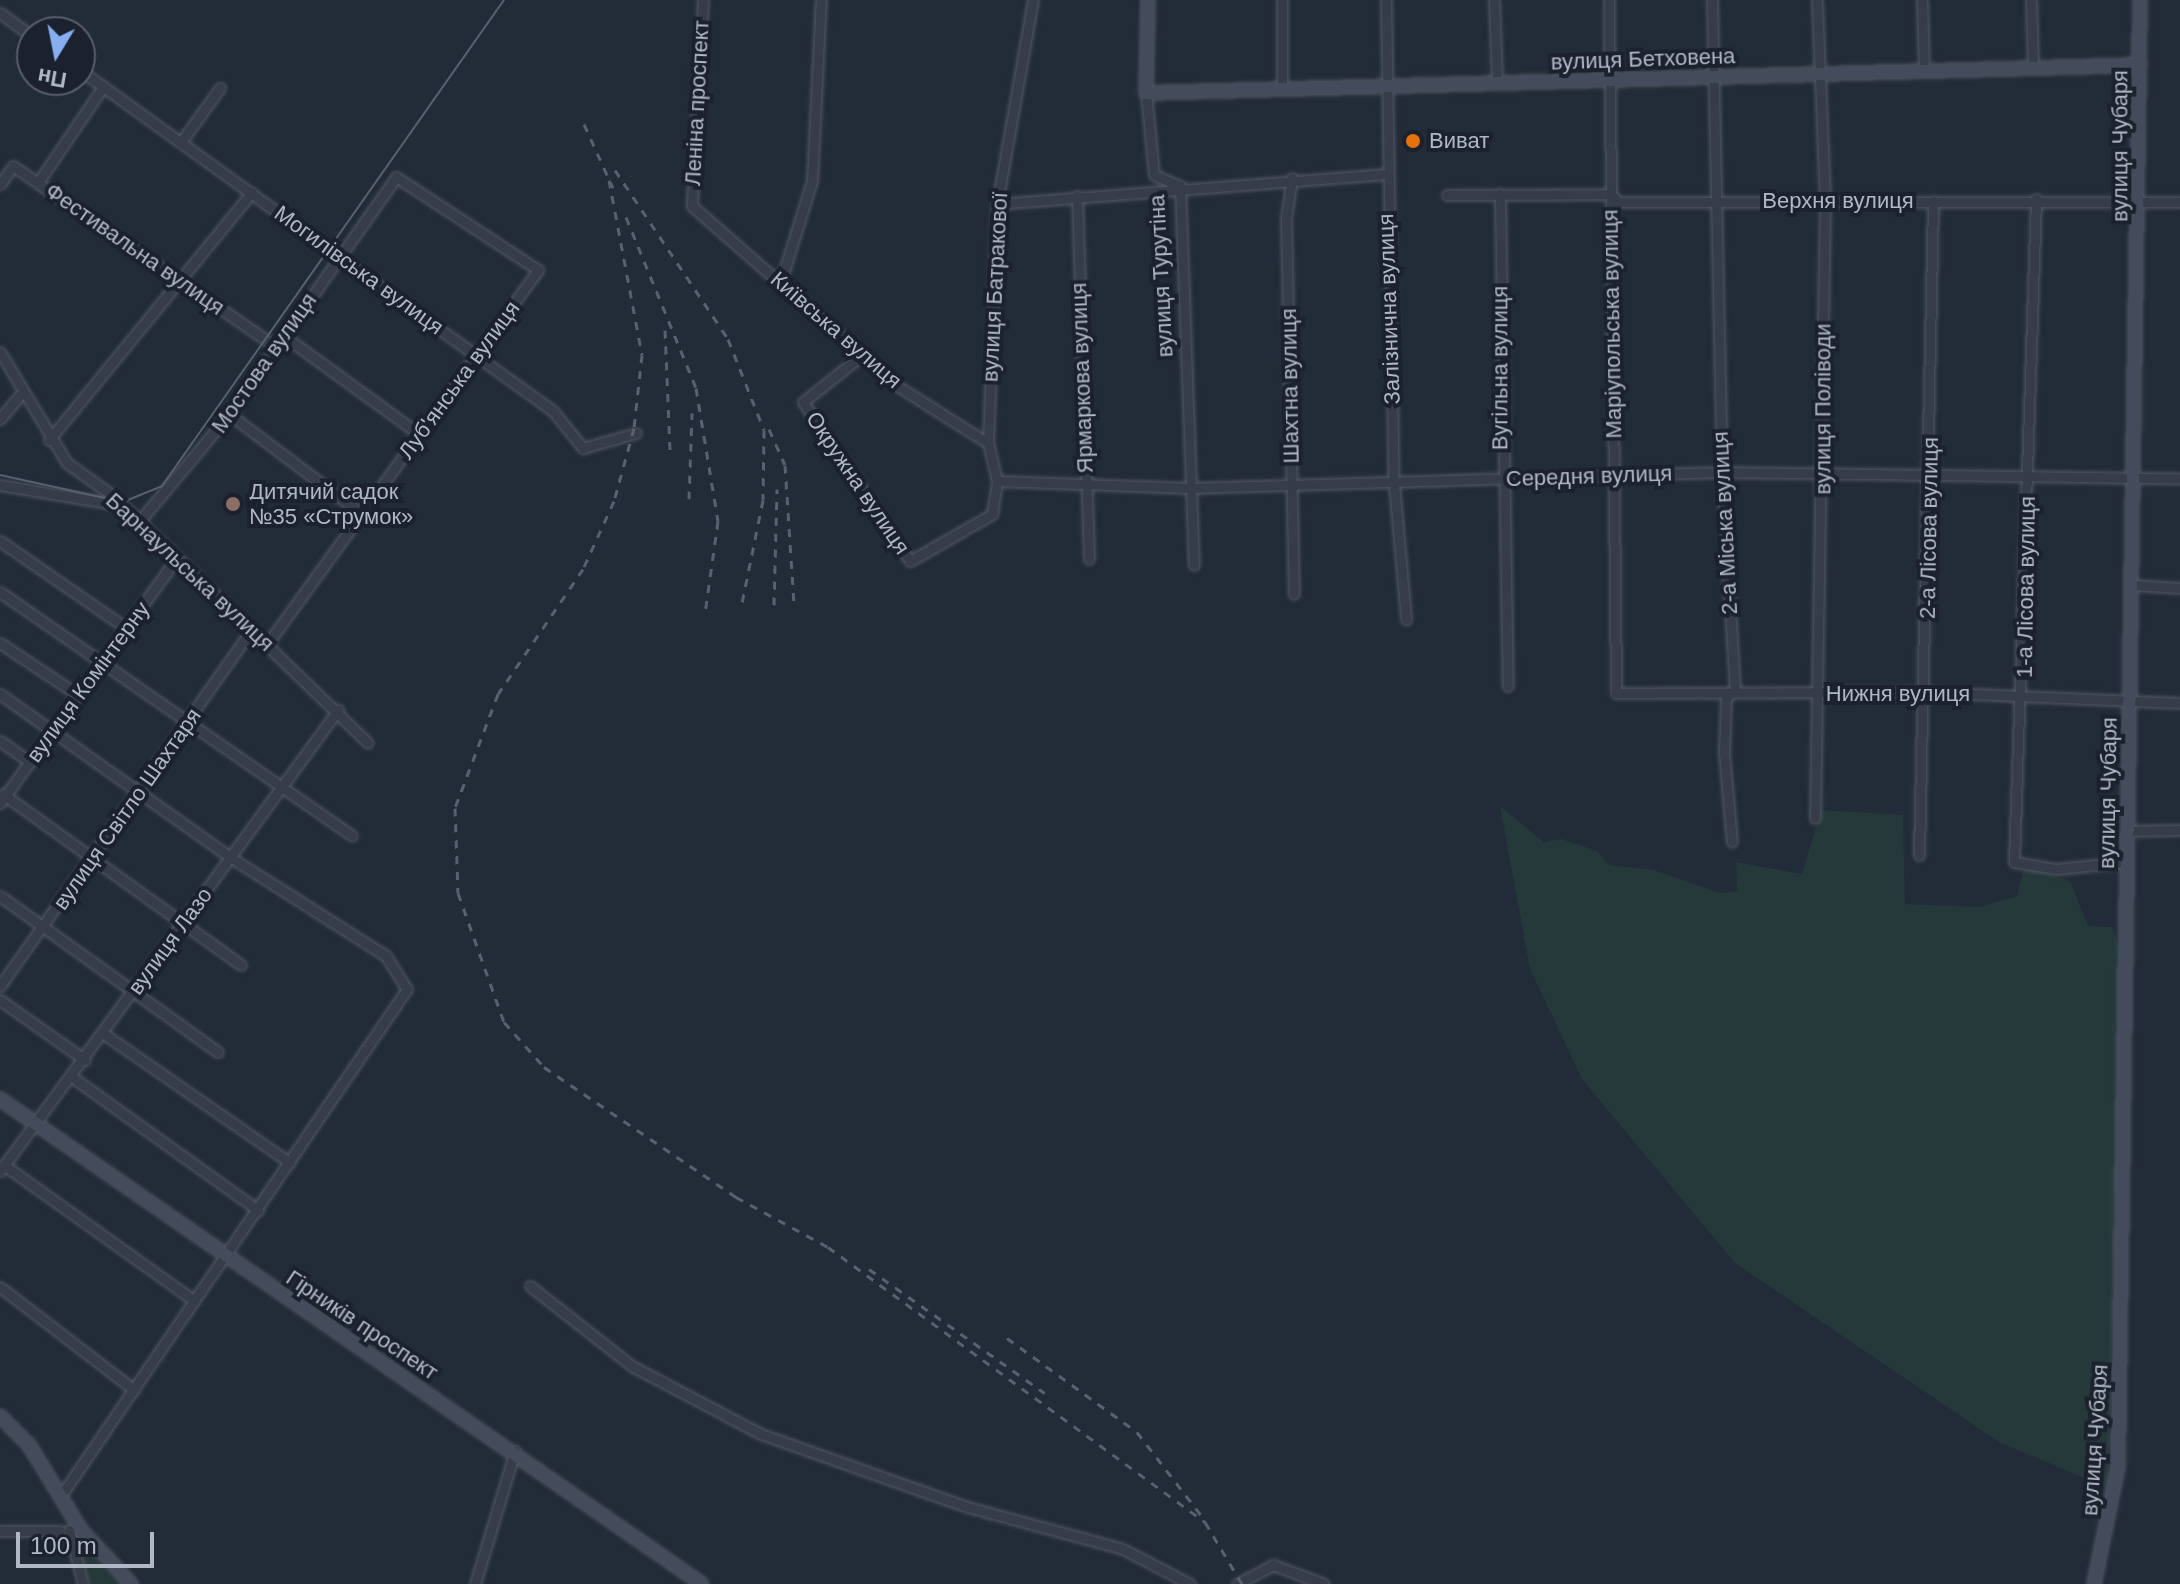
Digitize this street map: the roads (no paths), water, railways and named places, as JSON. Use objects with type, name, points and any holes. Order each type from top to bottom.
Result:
[{"type":"street","name":"Леніна проспект","points":[[692,206],[703,0]]},
{"type":"street","points":[[781,281],[812,181],[821,0]]},
{"type":"street","name":"вулиця Батракової","points":[[997,481],[988,443],[997,204],[1033,0]]},
{"type":"street","name":"вулиця Турутіна","points":[[1148,0],[1146,93],[1154,175],[1180,186],[1194,565]]},
{"type":"street","points":[[1282,0],[1282,90]]},
{"type":"street","name":"Залізнична вулиця","points":[[1386,0],[1385,174],[1394,484],[1406,619]]},
{"type":"street","points":[[1494,0],[1497,83]]},
{"type":"street","points":[[1609,0],[1610,80]]},
{"type":"street","points":[[1712,0],[1712,77]]},
{"type":"street","name":"вулиця Поліводи","points":[[1815,818],[1820,695],[1825,201],[1817,74],[1817,0]]},
{"type":"street","points":[[1922,0],[1924,71]]},
{"type":"street","points":[[2031,0],[2033,68]]},
{"type":"street","name":"вулиця Чубаря","points":[[2094,1584],[2118,1466],[2126,862],[2141,202],[2140,0]]},
{"type":"street","name":"вулиця Бетховена","points":[[1146,93],[2140,65]]},
{"type":"street","name":"2-а Міська вулиця","points":[[1712,77],[1719,199],[1722,472],[1735,690],[1726,698],[1724,753],[1732,842]]},
{"type":"street","name":"Маріупольська вулиця","points":[[1610,80],[1616,693]]},
{"type":"street","name":"Могилівська вулиця","points":[[96,82],[553,411],[583,448],[636,433]]},
{"type":"street","points":[[39,181],[103,87]]},
{"type":"street","points":[[181,142],[220,88]]},
{"type":"street","name":"Фестивальна вулиця","points":[[0,184],[13,166],[39,181],[276,347]]},
{"type":"street","points":[[997,204],[1180,186],[1385,174]]},
{"type":"street","name":"Мостова вулиця","points":[[138,523],[229,414],[396,177],[538,270]]},
{"type":"street","name":"Шахтна вулиця","points":[[1292,178],[1286,218],[1294,594]]},
{"type":"street","points":[[49,440],[252,192]]},
{"type":"street","name":"Вугільна вулиця","points":[[1500,194],[1500,480],[1508,686]]},
{"type":"street","name":"Верхня вулиця","points":[[1447,195],[1611,194],[1618,202],[2036,199],[2180,202]]},
{"type":"street","name":"Ярмаркова вулиця","points":[[1077,196],[1089,559]]},
{"type":"street","name":"1-а Лісова вулиця","points":[[2036,199],[2024,696],[2014,862],[2056,869],[2126,862]]},
{"type":"street","name":"2-а Лісова вулиця","points":[[1919,855],[1927,692],[1933,201]]},
{"type":"street","name":"Київська вулиця","points":[[692,206],[899,387],[988,443]]},
{"type":"street","name":"Луб'янська вулиця","points":[[267,645],[538,270]]},
{"type":"street","points":[[284,336],[419,434]]},
{"type":"street","name":"Барнаульська вулиця","points":[[0,352],[20,395],[49,440],[338,710],[368,743]]},
{"type":"street","name":"Окружна вулиця","points":[[862,355],[803,402],[910,561],[992,514],[997,481]]},
{"type":"street","points":[[0,419],[20,395]]},
{"type":"street","points":[[229,414],[363,515]]},
{"type":"street","name":"Середня вулиця","points":[[997,481],[1085,486],[1292,487],[1614,473],[1722,472],[1823,477],[1931,471],[2180,478]]},
{"type":"street","points":[[0,485],[119,505]]},
{"type":"street","points":[[0,541],[126,628]]},
{"type":"street","name":"вулиця Комінтерну","points":[[2,797],[175,560]]},
{"type":"street","points":[[2132,585],[2180,588]]},
{"type":"street","points":[[0,592],[352,836]]},
{"type":"street","name":"вулиця Світло Шахтаря","points":[[0,986],[141,793],[251,630]]},
{"type":"street","points":[[0,643],[78,695]]},
{"type":"street","name":"Нижня вулиця","points":[[1616,693],[1735,690],[1820,695],[1927,692],[2180,703]]},
{"type":"street","points":[[0,694],[230,857],[386,956],[407,989],[60,1497]]},
{"type":"street","name":"вулиця Лазо","points":[[2,1168],[85,1060],[338,710]]},
{"type":"street","points":[[0,741],[30,762]]},
{"type":"street","points":[[2,797],[184,921],[241,965]]},
{"type":"street","points":[[2128,831],[2180,830]]},
{"type":"street","points":[[0,896],[218,1052]]},
{"type":"street","points":[[0,1000],[85,1060]]},
{"type":"street","points":[[104,1034],[290,1163]]},
{"type":"street","points":[[72,1077],[258,1210]]},
{"type":"street","name":"Гірників проспект","points":[[0,1099],[226,1258],[515,1451],[702,1584]]},
{"type":"street","points":[[2,1168],[195,1301]]},
{"type":"street","points":[[530,1286],[632,1366],[761,1434],[964,1506],[1123,1549],[1190,1584]]},
{"type":"street","points":[[0,1287],[134,1390]]},
{"type":"street","points":[[0,1416],[29,1445],[60,1497],[131,1584]]},
{"type":"street","points":[[475,1584],[515,1451]]},
{"type":"street","points":[[0,1531],[64,1530],[83,1584]]},
{"type":"street","points":[[1237,1584],[1273,1565],[1324,1584]]},
{"type":"tram line","points":[[0,475],[123,502],[162,486],[504,0]]},
{"type":"railway","points":[[584,124],[613,188]]},
{"type":"railway","points":[[615,170],[728,339],[764,430],[763,500],[741,608]]},
{"type":"railway","points":[[609,180],[642,355],[634,428],[614,501],[583,569],[498,694],[455,808],[458,893],[504,1022],[544,1067],[736,1197],[828,1247],[1205,1522],[1242,1584]]},
{"type":"railway","points":[[626,217],[696,388],[718,521],[705,613]]},
{"type":"railway","points":[[665,330],[670,450]]},
{"type":"railway","points":[[689,499],[692,413]]},
{"type":"railway","points":[[769,429],[785,465],[794,605]]},
{"type":"railway","points":[[774,605],[777,489]]},
{"type":"railway","points":[[869,1269],[1045,1393]]},
{"type":"railway","points":[[1007,1338],[1137,1432],[1201,1515]]},
{"type":"place","name":"Виват","points":[[1413,141]]},
{"type":"place","name":"Дитячий садок №35 «Струмок»","points":[[233,504]]}]
